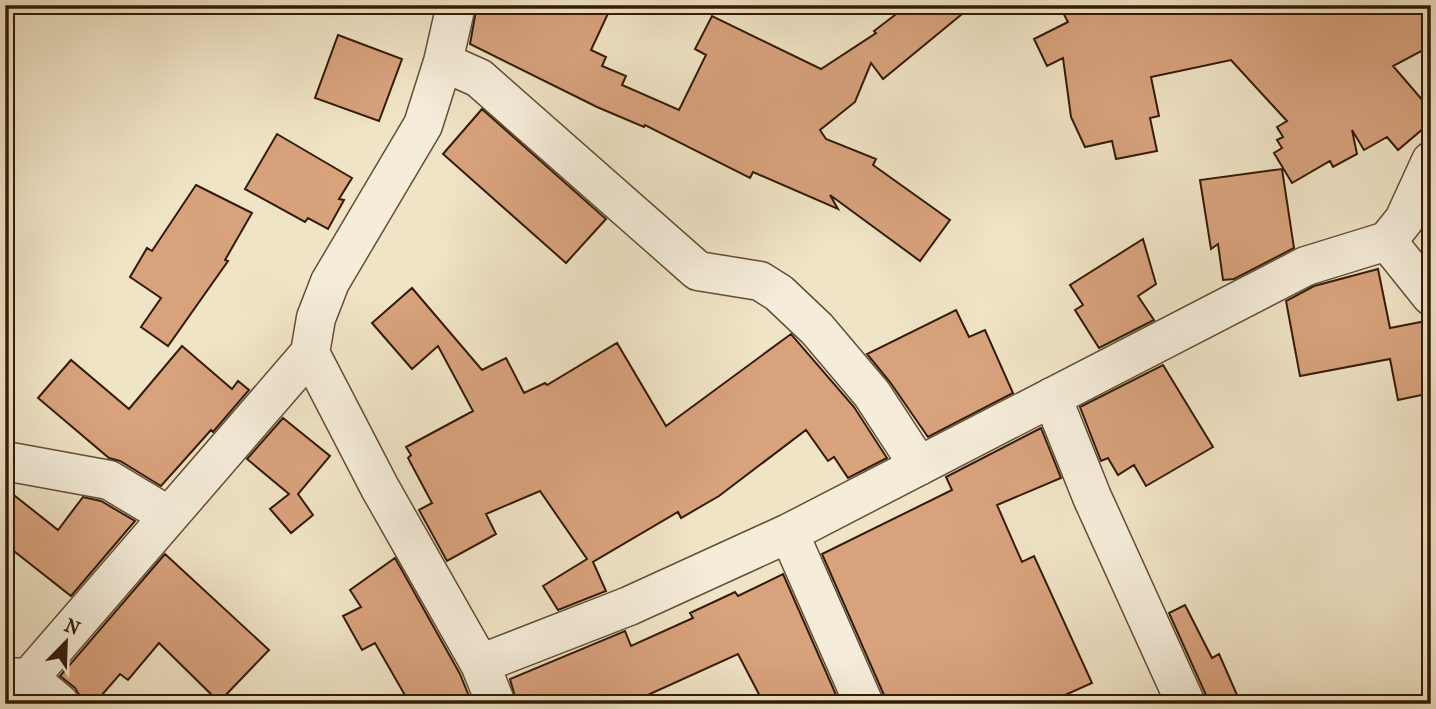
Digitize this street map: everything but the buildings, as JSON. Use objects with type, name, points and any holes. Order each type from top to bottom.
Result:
[{"type":"street","points":[[60,704],[17,678],[169,516],[310,353],[316,318],[330,282],[423,125],[443,62],[456,5]]},
{"type":"street","points":[[443,62],[479,78],[698,271],[760,281],[779,293],[817,329],[872,394],[919,466]]},
{"type":"street","points":[[480,664],[629,606],[789,533],[1306,266],[1387,241],[1404,220],[1431,161]]},
{"type":"street","points":[[1387,241],[1431,296]]},
{"type":"street","points":[[310,353],[380,488],[480,664],[496,704]]},
{"type":"street","points":[[1052,397],[1092,497],[1185,704]]},
{"type":"street","points":[[5,461],[109,480],[169,516]]},
{"type":"street","points":[[789,533],[864,704]]}]
